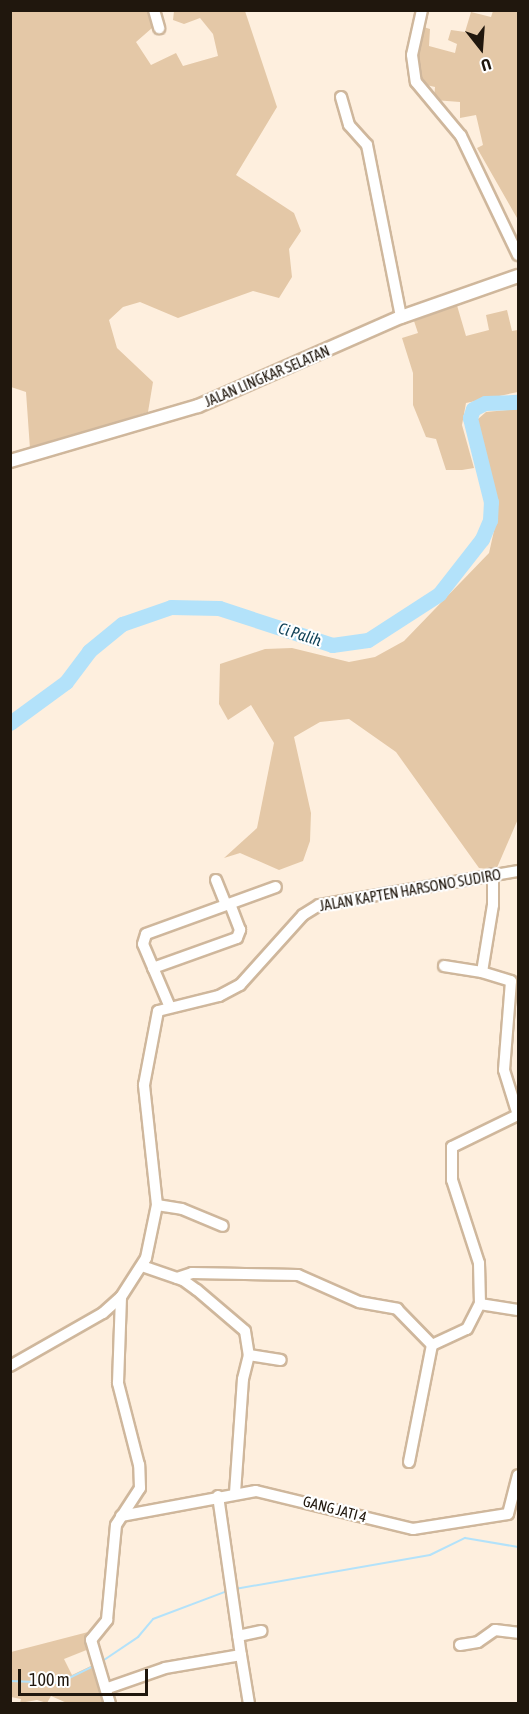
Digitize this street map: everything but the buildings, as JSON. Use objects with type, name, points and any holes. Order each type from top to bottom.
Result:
[{"type":"street","points":[[154,10],[159,28]]},
{"type":"street","points":[[422,10],[412,55],[416,82],[461,136],[519,255]]},
{"type":"street","points":[[341,97],[349,125],[367,145],[401,317]]},
{"type":"street","name":"JALAN LINGKAR SELATAN","points":[[10,461],[198,406],[401,317],[519,276]]},
{"type":"street","name":"JALAN KAPTEN HARSONO SUDIRO","points":[[169,1005],[219,996],[240,985],[303,915],[319,905],[519,871]]},
{"type":"street","points":[[482,972],[493,905],[493,874]]},
{"type":"street","points":[[153,968],[240,936],[216,880]]},
{"type":"street","points":[[10,1366],[64,1339],[121,1297],[142,1266],[157,1205],[145,1064],[155,1016],[169,1005],[142,940],[146,934],[276,887]]},
{"type":"street","points":[[432,1345],[467,1329],[480,1304],[480,1263],[452,1180],[451,1150],[454,1144],[518,1114],[504,1070],[515,982],[482,972],[444,966]]},
{"type":"street","points":[[157,1205],[182,1209],[223,1226]]},
{"type":"street","points":[[142,1266],[177,1278],[245,1331],[249,1355],[243,1379],[235,1493]]},
{"type":"street","points":[[177,1278],[192,1273],[301,1276],[359,1302],[397,1309],[432,1345]]},
{"type":"street","points":[[110,1704],[108,1688],[91,1640],[107,1620],[121,1516],[137,1498],[140,1474],[118,1383],[121,1297]]},
{"type":"street","points":[[480,1304],[519,1310]]},
{"type":"street","points":[[409,1462],[432,1345]]},
{"type":"street","points":[[249,1355],[281,1360]]},
{"type":"street","name":"GANG JATI 4","points":[[121,1516],[218,1496],[255,1491],[289,1497],[413,1529],[511,1512],[518,1475]]},
{"type":"street","points":[[218,1496],[249,1704]]},
{"type":"street","points":[[460,1645],[478,1642],[495,1630],[519,1633]]},
{"type":"street","points":[[238,1636],[261,1631]]},
{"type":"street","points":[[108,1688],[165,1668],[241,1655]]},
{"type":"shaded area","points":[[11,11],[154,11],[152,28],[136,42],[151,65],[176,53],[183,66],[218,56],[213,34],[200,18],[184,24],[173,20],[174,11],[245,11],[277,107],[236,175],[294,213],[301,231],[289,249],[292,277],[279,298],[253,291],[178,318],[140,302],[123,307],[109,320],[117,348],[153,382],[148,412],[30,449],[26,392],[11,387]]},
{"type":"shaded area","points":[[493,11],[518,11],[517,218],[477,148],[483,145],[476,115],[460,118],[460,102],[434,100],[435,87],[422,84],[415,68],[420,26],[430,29],[429,46],[455,53],[457,44],[448,40],[451,30],[465,32],[471,12],[491,17]]},
{"type":"shaded area","points":[[456,302],[466,336],[489,330],[486,315],[507,310],[512,331],[518,330],[518,392],[466,403],[462,425],[474,468],[446,470],[436,439],[426,437],[413,405],[413,373],[402,338],[418,333],[413,318]]},
{"type":"shaded area","points":[[518,409],[518,819],[496,870],[479,868],[396,752],[349,719],[320,722],[294,737],[311,813],[310,841],[303,861],[279,870],[240,853],[224,858],[257,828],[274,743],[251,705],[228,720],[219,704],[220,664],[265,649],[292,648],[349,662],[375,657],[404,641],[489,553],[498,513],[478,435],[478,419],[486,412]]},
{"type":"shaded area","points":[[92,1631],[89,1649],[64,1659],[72,1675],[95,1664],[108,1703],[67,1703],[51,1696],[47,1703],[37,1700],[20,1703],[21,1699],[11,1697],[11,1652]]},
{"type":"waterway","name":"Ci Palih","points":[[10,723],[66,682],[89,651],[122,624],[171,607],[219,608],[332,645],[368,640],[439,594],[482,539],[490,520],[491,502],[470,418],[473,409],[485,403],[518,402]]},
{"type":"waterway","points":[[235,1589],[430,1555],[465,1538],[518,1547]]},
{"type":"waterway","points":[[101,1662],[138,1637],[153,1619],[227,1591]]},
{"type":"waterway","points":[[10,1681],[59,1683],[94,1666]]}]
